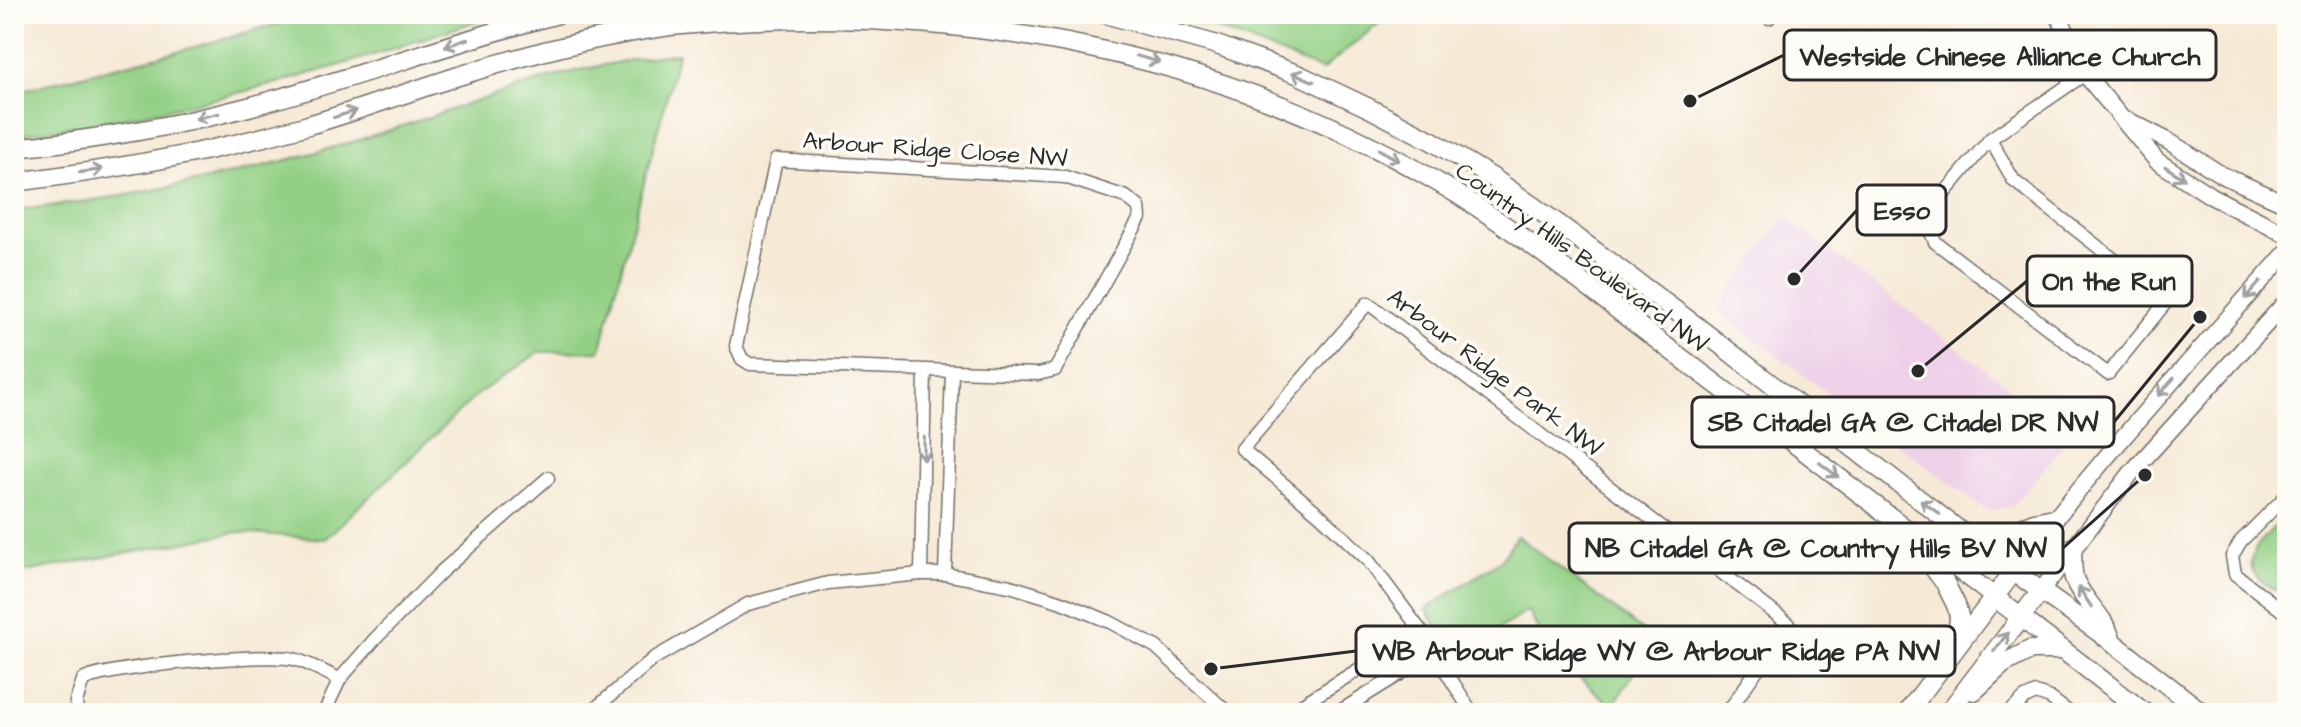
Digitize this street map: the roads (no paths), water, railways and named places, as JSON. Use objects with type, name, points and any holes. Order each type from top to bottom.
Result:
[{"type":"main road","points":[[14,148],[108,136],[247,107],[492,31],[558,14]]},
{"type":"main road","name":"Country Hills Boulevard NW","points":[[1105,14],[1214,44],[1297,74],[1432,141],[1493,178],[1557,223],[2203,713]]},
{"type":"main road","name":"Country Hills Boulevard NW","points":[[14,182],[104,170],[200,151],[300,127],[536,53],[670,27],[749,19],[873,16],[1028,31],[1112,49],[1224,81],[1266,97],[1358,138],[1490,215],[2145,713]]},
{"type":"main road","points":[[1970,537],[2005,534],[2034,522],[2054,518]]},
{"type":"main road","points":[[1919,540],[1956,605],[1959,616],[1957,645]]},
{"type":"main road","points":[[2072,548],[2075,581],[2107,626],[2111,641]]},
{"type":"main road","points":[[1907,713],[2014,571]]},
{"type":"main road","points":[[1953,706],[2041,591]]},
{"type":"main road","points":[[1953,706],[1979,689],[2003,664],[2016,657],[2030,650],[2063,650]]},
{"type":"street","points":[[2058,14],[2085,74],[2157,161],[2211,196],[2287,235]]},
{"type":"street","points":[[1990,139],[2014,181],[2167,301],[2108,374],[1935,242],[1927,223],[1932,208],[1990,139],[2085,74]]},
{"type":"street","points":[[2121,117],[2168,141],[2222,175],[2287,204]]},
{"type":"street","name":"Arbour Ridge Close NW","points":[[776,160],[1065,177],[1116,193],[1139,207],[1140,218],[1136,228],[1055,370],[1038,374],[925,371],[750,364],[738,353],[736,346],[776,160]]},
{"type":"street","points":[[2014,571],[2122,437],[2287,252]]},
{"type":"street","points":[[2041,591],[2132,472],[2287,301]]},
{"type":"street","name":"Arbour Ridge Park NW","points":[[1472,713],[1421,631],[1368,560],[1242,449],[1368,303],[1789,624],[1727,713]]},
{"type":"street","points":[[921,574],[925,371]]},
{"type":"street","points":[[945,574],[952,372]]},
{"type":"street","points":[[324,713],[340,679],[375,639],[442,571],[548,478]]},
{"type":"street","points":[[2286,611],[2235,574],[2232,556],[2241,541],[2287,495]]},
{"type":"street","points":[[590,713],[653,659],[748,604],[828,583],[921,574],[945,574],[1010,586],[1059,601],[1110,622],[1156,647],[1228,713]]},
{"type":"street","points":[[1288,713],[1421,631]]},
{"type":"street","points":[[1337,713],[1434,653]]},
{"type":"street","points":[[77,713],[76,702],[83,680],[113,672],[234,658],[293,659],[340,679]]},
{"type":"street","points":[[2009,713],[2025,698],[2036,693],[2050,698],[2070,713]]},
{"type":"place","name":"Westside Chinese Alliance Church","points":[[1690,101]]},
{"type":"place","name":"Esso","points":[[1794,279]]},
{"type":"place","name":"SB Citadel GA @ Citadel DR NW","points":[[2200,317]]},
{"type":"place","name":"On the Run","points":[[1918,371]]},
{"type":"place","name":"NB Citadel GA @ Country Hills BV NW","points":[[2145,475]]},
{"type":"place","name":"WB Arbour Ridge WY @ Arbour Ridge PA NW","points":[[1211,669]]}]
